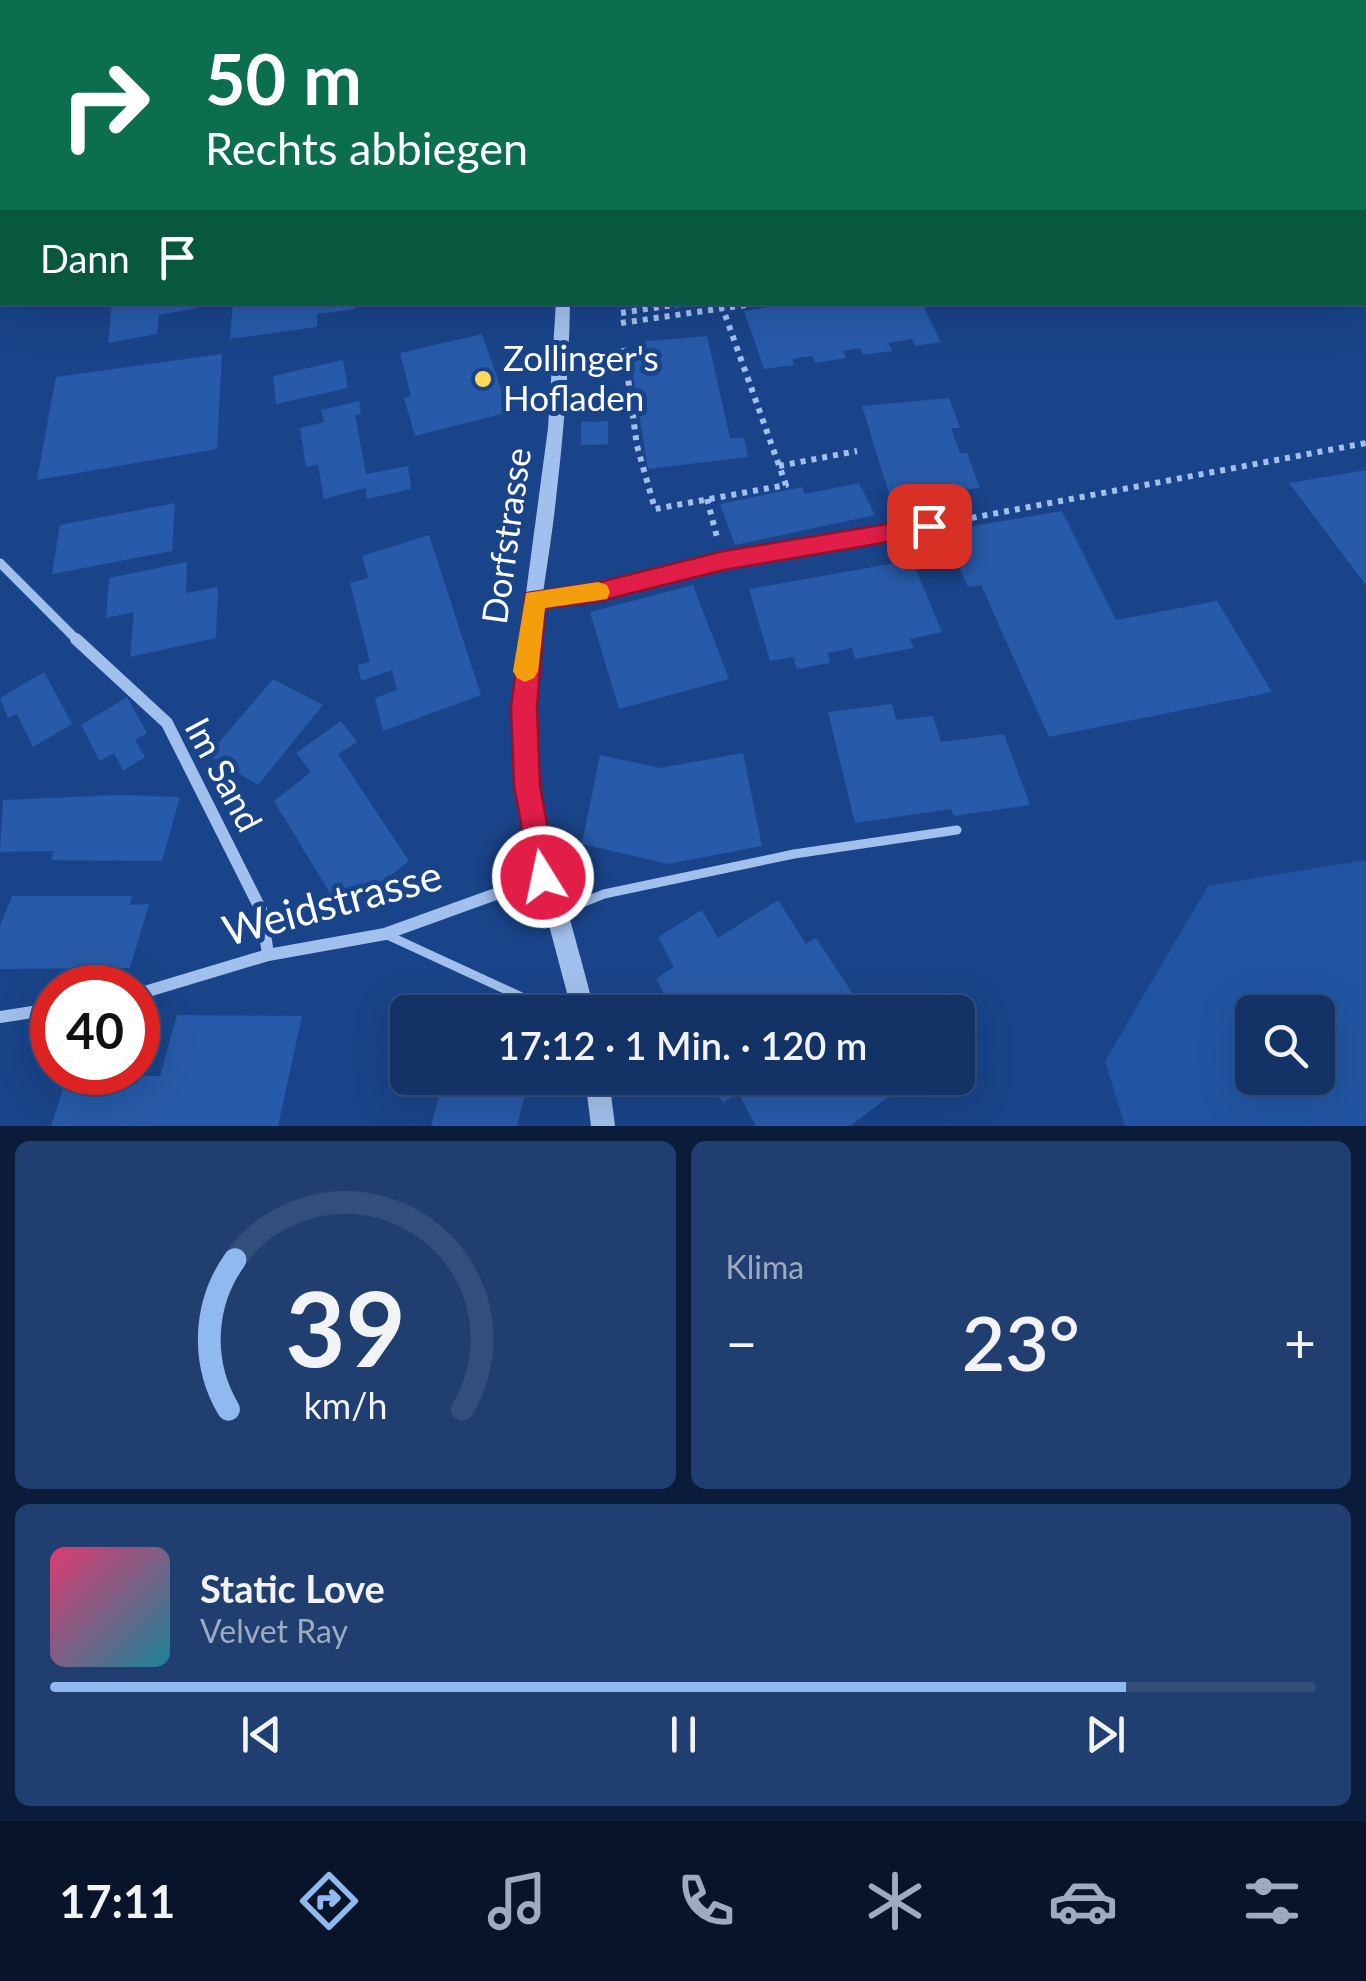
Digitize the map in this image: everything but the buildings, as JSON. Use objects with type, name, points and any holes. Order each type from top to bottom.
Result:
[{"type":"street","name":"Dorfstrasse","points":[[563,305],[564,357],[557,434],[524,707],[527,786],[543,877],[579,995]]},
{"type":"street","name":"Im Sand","points":[[0,563],[23,590],[167,723],[262,912],[268,956]]},
{"type":"street","name":"Weidstrasse","points":[[160,988],[268,956],[385,934],[543,877]]},
{"type":"street","points":[[0,1017],[30,1012]]},
{"type":"street","points":[[599,1095],[603,1126]]},
{"type":"lane","points":[[534,600],[596,592],[724,560],[929,526]]},
{"type":"lane","points":[[553,914],[604,894],[794,854],[957,830]]},
{"type":"lane","points":[[385,934],[520,995]]},
{"type":"path","points":[[621,312],[671,305]]},
{"type":"path","points":[[621,323],[744,305]]},
{"type":"path","points":[[624,348],[636,446],[655,509],[786,485],[723,308]]},
{"type":"path","points":[[929,526],[1366,444]]},
{"type":"path","points":[[780,466],[857,451]]},
{"type":"path","points":[[706,499],[724,560]]},
{"type":"shaded area","points":[[1366,860],[1366,1126],[1125,1126],[1105,1061],[1208,886]]},
{"type":"slow traffic","points":[[525,671],[534,600],[598,592]]},
{"type":"place","name":"Zollinger's Hofladen","points":[[483,379]]},
{"type":"route","points":[[543,877],[527,786],[524,707],[534,600],[596,592],[724,560],[929,526]]}]
